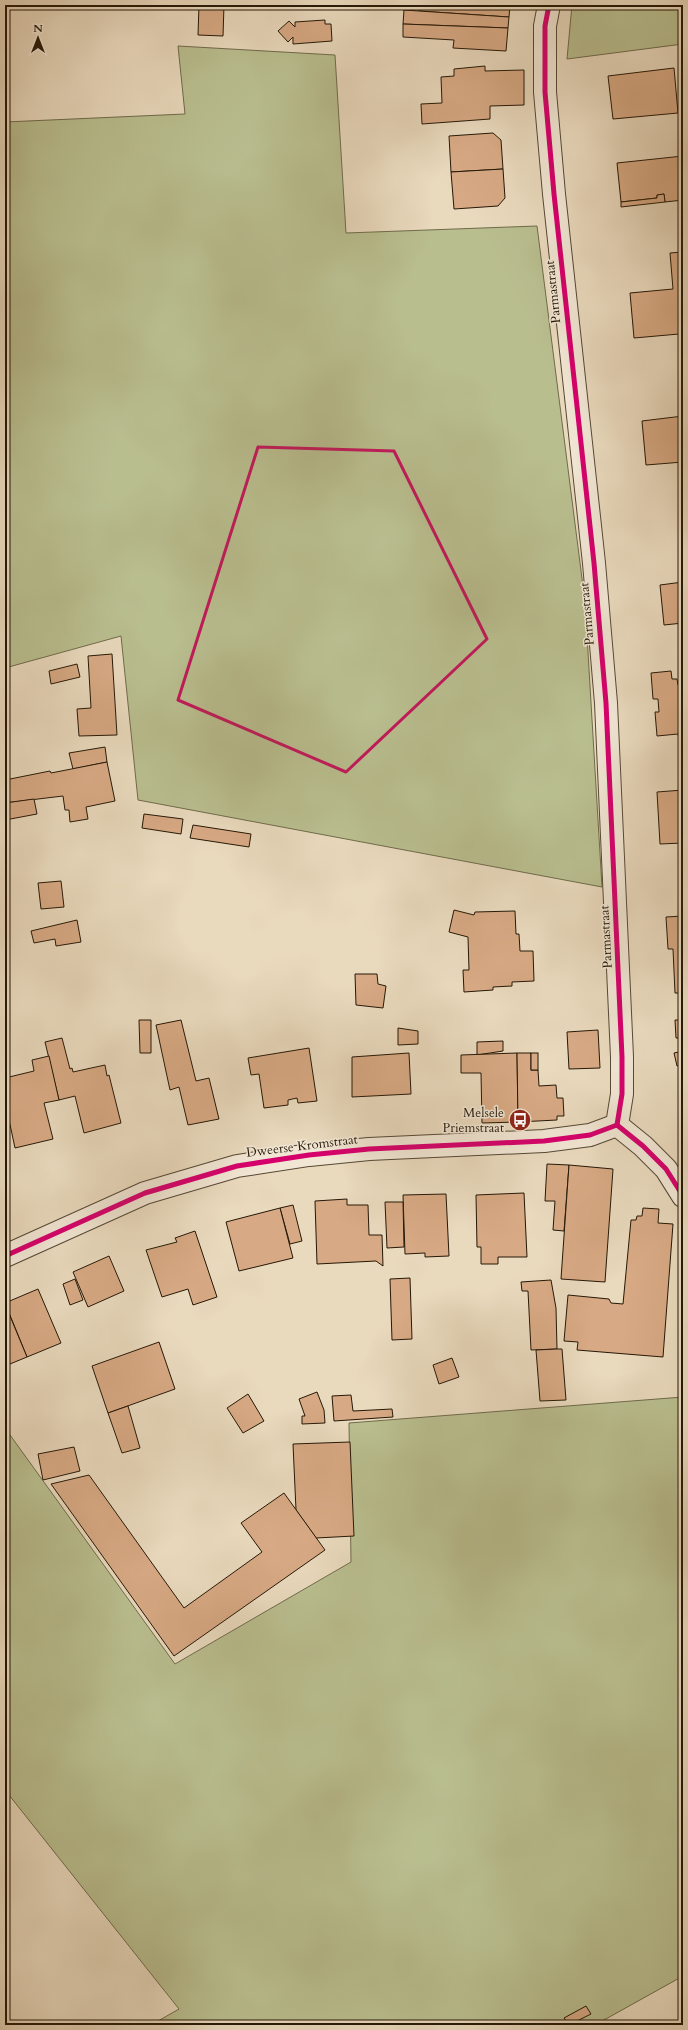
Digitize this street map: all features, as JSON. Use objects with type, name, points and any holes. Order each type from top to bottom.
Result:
[{"type":"street","name":"Parmastraat","points":[[549,5],[545,26],[545,92],[555,202],[594,563],[606,703],[622,1057],[622,1094],[617,1125]]},
{"type":"street","points":[[617,1125],[643,1146],[666,1169],[683,1196]]},
{"type":"street","name":"Dweerse Kromstraat","points":[[5,1256],[145,1192],[237,1166],[309,1154],[369,1149],[544,1141],[590,1135],[617,1125]]},
{"type":"highlighted area","points":[[258,447],[394,451],[487,639],[346,772],[178,700]]},
{"type":"green space","points":[[572,5],[683,5],[683,44],[567,59]]},
{"type":"green space","points":[[178,46],[335,55],[346,233],[537,226],[585,602],[602,887],[138,800],[121,636],[5,668],[5,122],[185,114]]},
{"type":"green space","points":[[683,1397],[683,1976],[595,2025],[151,2025],[179,2009],[5,1790],[5,1428],[175,1664],[351,1562],[349,1423]]},
{"type":"building","points":[[199,5],[224,5],[223,36],[198,35]]},
{"type":"building","points":[[419,5],[510,5],[509,17],[419,11]]},
{"type":"building","points":[[404,10],[509,17],[508,28],[403,24]]},
{"type":"building","points":[[325,20],[325,24],[331,24],[332,41],[293,44],[293,37],[288,42],[278,31],[289,21],[295,27],[295,22]]},
{"type":"building","points":[[403,24],[508,28],[506,51],[453,48],[454,40],[403,37]]},
{"type":"building","points":[[485,66],[485,71],[524,70],[524,105],[490,106],[490,119],[422,124],[421,104],[442,103],[441,77],[454,76],[454,69]]},
{"type":"building","points":[[674,68],[678,113],[613,119],[608,76]]},
{"type":"building","points":[[493,133],[501,140],[503,169],[451,172],[449,136]]},
{"type":"building","points":[[683,156],[683,200],[665,202],[664,194],[657,195],[657,198],[621,202],[617,163]]},
{"type":"building","points":[[503,169],[505,198],[498,206],[454,209],[451,172]]},
{"type":"building","points":[[664,194],[665,202],[621,207],[621,202],[657,198],[657,195]]},
{"type":"building","points":[[683,252],[683,340],[679,340],[679,334],[634,338],[630,293],[673,289],[670,253]]},
{"type":"building","points":[[683,416],[683,462],[646,465],[642,421]]},
{"type":"building","points":[[683,582],[683,623],[664,625],[660,585]]},
{"type":"building","points":[[112,654],[117,735],[79,736],[77,709],[91,708],[88,656]]},
{"type":"building","points":[[77,664],[80,677],[51,684],[49,671]]},
{"type":"building","points":[[671,671],[672,679],[677,679],[678,685],[683,685],[683,740],[679,740],[678,734],[657,736],[655,712],[659,712],[658,699],[653,699],[651,673]]},
{"type":"building","points":[[105,747],[107,762],[73,769],[69,753]]},
{"type":"building","points":[[107,762],[115,801],[86,807],[88,819],[70,822],[69,810],[65,810],[63,796],[5,803],[5,780]]},
{"type":"building","points":[[683,790],[683,843],[660,844],[657,792]]},
{"type":"building","points":[[34,799],[37,814],[5,820],[5,803]]},
{"type":"building","points":[[144,814],[183,819],[181,834],[142,828]]},
{"type":"building","points":[[193,825],[251,834],[249,847],[190,838]]},
{"type":"building","points":[[61,881],[64,907],[41,909],[38,883]]},
{"type":"building","points":[[454,910],[474,915],[475,912],[515,911],[516,934],[519,934],[520,951],[533,951],[534,981],[512,982],[512,986],[493,987],[493,990],[464,992],[463,970],[469,970],[468,937],[449,932]]},
{"type":"building","points":[[683,916],[683,993],[675,993],[673,949],[668,949],[666,917]]},
{"type":"building","points":[[77,920],[81,942],[56,946],[55,939],[34,943],[31,931]]},
{"type":"building","points":[[355,974],[377,974],[378,984],[386,986],[383,1008],[356,1005]]},
{"type":"building","points":[[139,1020],[151,1020],[151,1053],[140,1053]]},
{"type":"building","points":[[181,1020],[196,1081],[209,1078],[219,1119],[188,1125],[179,1087],[170,1090],[156,1025]]},
{"type":"building","points":[[675,1020],[683,1020],[683,1038],[676,1038]]},
{"type":"building","points":[[398,1028],[418,1031],[418,1044],[398,1045]]},
{"type":"building","points":[[598,1030],[600,1068],[569,1069],[567,1032]]},
{"type":"building","points":[[62,1038],[70,1069],[72,1068],[73,1072],[105,1065],[121,1123],[84,1133],[75,1096],[59,1100],[45,1042]]},
{"type":"building","points":[[503,1041],[503,1051],[477,1055],[477,1042]]},
{"type":"building","points":[[309,1048],[317,1101],[298,1103],[297,1098],[288,1100],[288,1105],[264,1108],[259,1074],[251,1075],[248,1058]]},
{"type":"building","points":[[683,1051],[683,1065],[677,1066],[674,1053]]},
{"type":"building","points":[[409,1053],[411,1094],[352,1097],[352,1057]]},
{"type":"building","points":[[517,1053],[518,1122],[482,1123],[481,1073],[461,1073],[461,1055]]},
{"type":"building","points":[[517,1053],[531,1053],[531,1070],[538,1070],[539,1086],[556,1085],[557,1098],[563,1098],[564,1116],[557,1116],[557,1120],[518,1122]]},
{"type":"building","points":[[531,1053],[538,1053],[538,1070],[531,1070]]},
{"type":"building","points":[[49,1056],[59,1100],[44,1103],[53,1139],[15,1148],[5,1101],[5,1078],[34,1071],[32,1060]]},
{"type":"building","points":[[547,1164],[569,1165],[564,1231],[553,1230],[555,1201],[545,1201]]},
{"type":"building","points":[[569,1165],[613,1169],[605,1282],[561,1279]]},
{"type":"building","points":[[524,1193],[527,1257],[498,1257],[498,1264],[481,1264],[481,1247],[477,1247],[476,1195]]},
{"type":"building","points":[[446,1194],[449,1256],[425,1257],[425,1253],[405,1254],[403,1195]]},
{"type":"building","points":[[347,1199],[347,1205],[368,1205],[369,1235],[382,1235],[383,1266],[376,1261],[317,1264],[315,1201]]},
{"type":"building","points":[[385,1202],[403,1202],[404,1247],[387,1248]]},
{"type":"building","points":[[293,1205],[302,1241],[290,1244],[280,1208]]},
{"type":"building","points":[[280,1208],[293,1258],[239,1271],[226,1222]]},
{"type":"building","points":[[643,1208],[659,1209],[658,1223],[673,1224],[663,1357],[577,1350],[578,1342],[564,1341],[568,1295],[609,1299],[611,1303],[623,1304],[631,1220],[636,1220],[637,1216],[642,1216]]},
{"type":"building","points":[[195,1231],[217,1297],[193,1305],[188,1289],[162,1297],[146,1250],[177,1242],[175,1238]]},
{"type":"building","points":[[109,1256],[124,1291],[88,1307],[73,1272]]},
{"type":"building","points":[[410,1278],[412,1339],[392,1340],[390,1279]]},
{"type":"building","points":[[75,1279],[83,1300],[70,1305],[63,1284]]},
{"type":"building","points":[[551,1280],[556,1308],[557,1349],[531,1350],[528,1291],[522,1291],[521,1282]]},
{"type":"building","points":[[38,1289],[61,1343],[27,1357],[5,1303]]},
{"type":"building","points":[[5,1304],[27,1357],[5,1366]]},
{"type":"building","points":[[159,1342],[175,1389],[108,1413],[92,1366]]},
{"type":"building","points":[[562,1349],[566,1400],[540,1401],[536,1350]]},
{"type":"building","points":[[452,1358],[459,1377],[439,1384],[433,1365]]},
{"type":"building","points":[[317,1392],[324,1410],[325,1423],[302,1424],[302,1416],[305,1416],[299,1399]]},
{"type":"building","points":[[248,1394],[264,1421],[243,1433],[227,1408]]},
{"type":"building","points":[[351,1395],[353,1411],[392,1409],[393,1417],[334,1421],[332,1396]]},
{"type":"building","points":[[128,1406],[140,1448],[122,1453],[108,1413]]},
{"type":"building","points":[[350,1442],[354,1536],[316,1538],[296,1510],[293,1444]]},
{"type":"building","points":[[74,1447],[80,1471],[43,1480],[38,1454]]},
{"type":"building","points":[[89,1475],[184,1608],[262,1552],[241,1523],[284,1493],[325,1550],[174,1656],[51,1484]]},
{"type":"building","points":[[586,2006],[591,2014],[569,2025],[564,2018]]},
{"type":"cycle path","points":[[549,5],[545,26],[545,92],[554,194],[594,563],[606,703],[622,1057],[622,1094],[617,1125]]},
{"type":"cycle path","points":[[617,1125],[643,1146],[666,1169],[683,1196]]},
{"type":"cycle path","points":[[5,1256],[145,1193],[237,1166],[309,1155],[369,1149],[544,1141],[590,1135],[617,1125]]},
{"type":"place","name":"Melsele Priemstraat","points":[[520,1120]]}]
